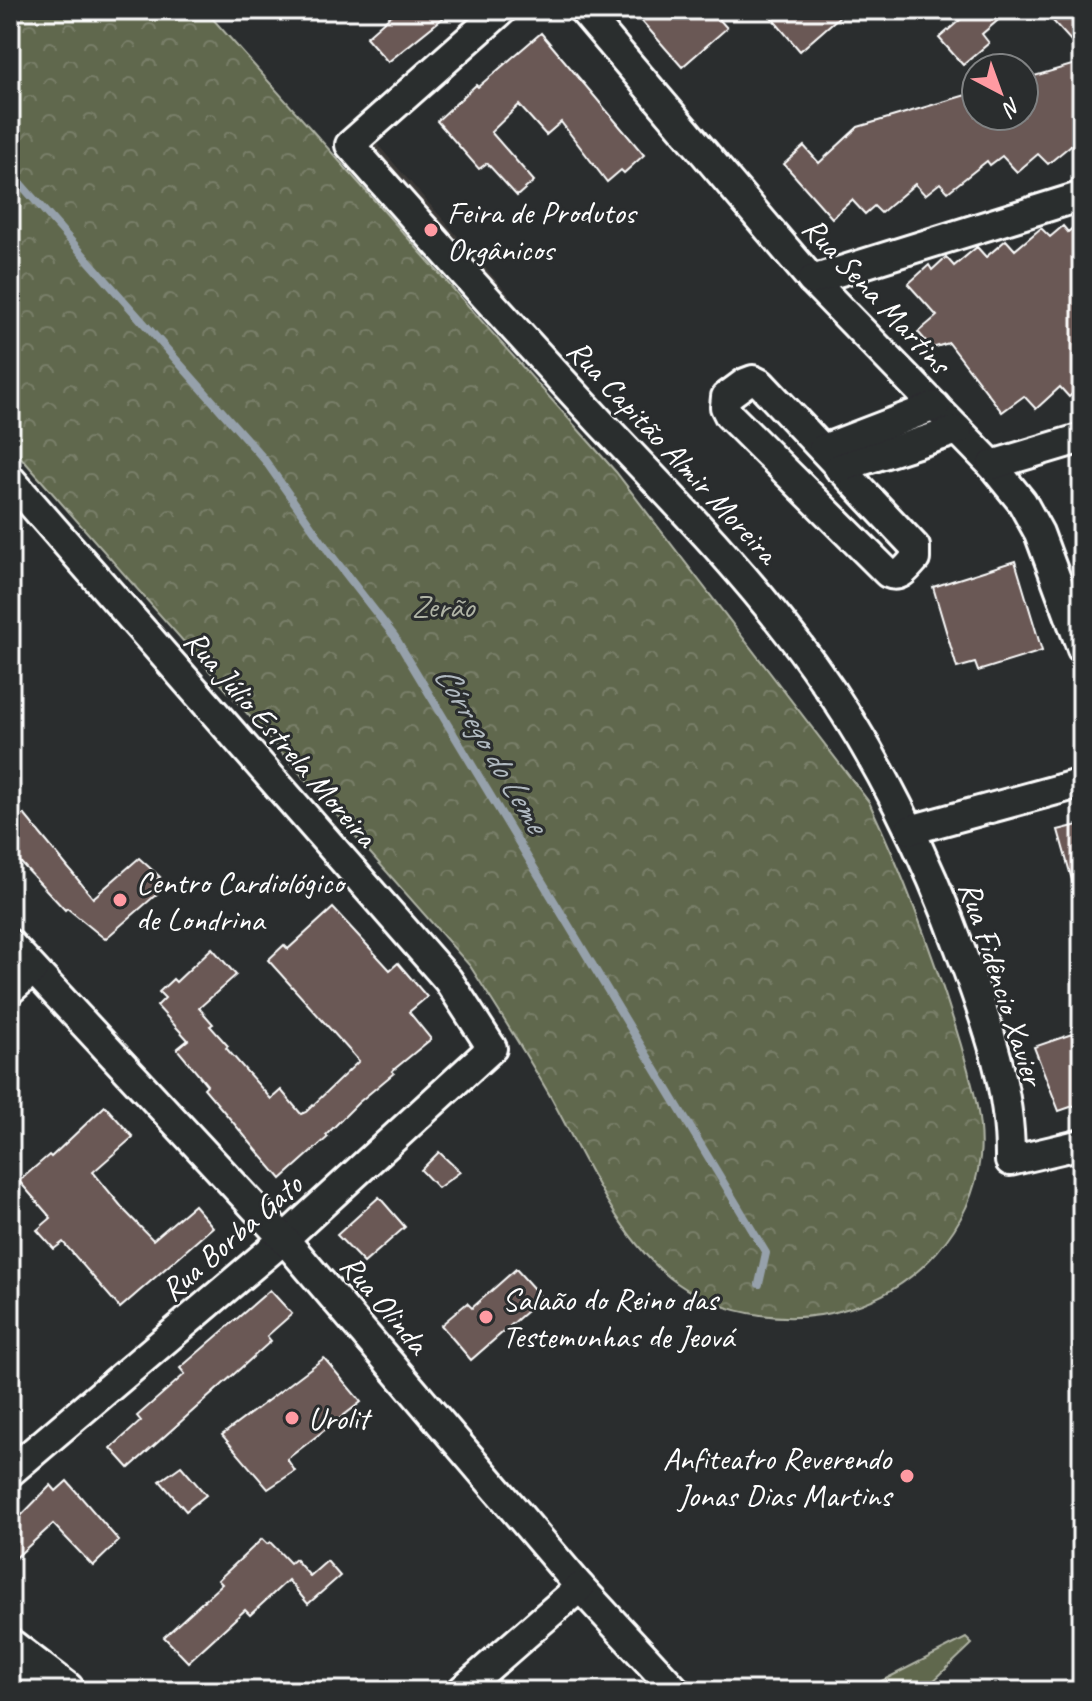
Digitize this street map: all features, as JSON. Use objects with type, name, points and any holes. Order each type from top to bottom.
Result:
[{"type":"main road","points":[[10,1649],[65,1691]]},
{"type":"street","name":"Rua Capitão Almir Moreira","points":[[502,10],[350,145],[756,592],[814,667],[865,748],[910,830]]},
{"type":"street","name":"Rua Sena Martins","points":[[583,10],[812,280],[992,465],[1022,502],[1039,533],[1082,649]]},
{"type":"street","points":[[812,280],[1082,196]]},
{"type":"street","points":[[753,380],[761,384],[831,458],[915,547],[915,559],[900,575],[888,573],[729,415],[725,407],[726,397],[753,380]]},
{"type":"street","points":[[831,458],[935,406]]},
{"type":"street","points":[[831,458],[958,430]]},
{"type":"street","points":[[992,465],[1082,438]]},
{"type":"street","name":"Rua Júlio Estrela Moreira","points":[[10,479],[448,980],[492,1048]]},
{"type":"street","points":[[910,830],[1082,783]]},
{"type":"street","name":"Rua Fidêncio Xavier","points":[[910,830],[951,922],[989,1029],[1010,1122],[1010,1161],[1082,1144]]},
{"type":"street","name":"Rua Olinda","points":[[10,944],[284,1239],[580,1587],[676,1691]]},
{"type":"street","points":[[10,990],[33,970]]},
{"type":"street","name":"Rua Borba Gato","points":[[10,1472],[284,1239],[492,1048]]},
{"type":"street","points":[[461,1691],[580,1587]]},
{"type":"shaded area","name":"Feira de Produtos Orgânicos","points":[[377,144],[508,294],[484,313],[351,166]]},
{"type":"green space","name":"Zerão","points":[[10,10],[205,10],[616,472],[869,802],[908,891],[941,983],[972,1086],[981,1143],[975,1183],[953,1231],[937,1252],[897,1286],[850,1308],[783,1317],[738,1311],[716,1304],[677,1283],[656,1266],[637,1245],[604,1196],[549,1094],[470,966],[10,445]]},
{"type":"green space","points":[[966,1638],[972,1644],[923,1691],[862,1691]]},
{"type":"building","points":[[397,10],[453,10],[388,62],[366,37]]},
{"type":"building","points":[[632,10],[711,10],[727,28],[682,67]]},
{"type":"building","points":[[765,10],[847,10],[800,51]]},
{"type":"building","points":[[951,10],[1010,10],[982,34],[989,43],[978,52],[960,52],[960,62],[939,38],[960,20]]},
{"type":"building","points":[[1043,10],[1082,10],[1082,53]]},
{"type":"building","points":[[541,33],[644,155],[624,173],[621,170],[607,182],[561,122],[546,135],[519,105],[491,132],[534,181],[517,196],[487,163],[479,169],[437,121]]},
{"type":"building","points":[[1082,62],[1082,136],[1048,164],[1038,154],[1017,172],[1002,156],[990,165],[987,161],[948,192],[940,183],[925,195],[915,184],[881,213],[874,206],[865,214],[852,200],[832,218],[784,164],[804,146],[819,163],[858,127],[960,97],[960,132],[1040,132],[1040,74]]},
{"type":"building","points":[[1082,220],[1082,385],[1069,397],[1060,387],[1036,409],[1024,396],[1002,412],[949,343],[932,348],[918,332],[937,316],[908,284],[929,265],[932,270],[946,257],[954,266],[977,247],[986,257],[1006,240],[1015,250],[1041,228],[1050,237],[1063,226],[1068,232]]},
{"type":"building","points":[[1015,561],[1042,651],[978,671],[975,663],[957,668],[933,587]]},
{"type":"building","points":[[24,814],[93,898],[139,858],[160,877],[157,879],[165,887],[105,939],[67,908],[65,910],[10,851],[10,824]]},
{"type":"building","points":[[1082,824],[1082,893],[1076,894],[1058,830]]},
{"type":"building","points":[[333,908],[390,970],[398,963],[427,997],[409,1012],[431,1039],[392,1071],[394,1073],[358,1103],[326,1135],[328,1137],[281,1179],[204,1088],[207,1085],[177,1049],[188,1040],[157,1006],[165,998],[159,992],[173,979],[176,982],[212,948],[236,975],[199,1008],[228,1046],[226,1048],[271,1099],[281,1090],[301,1114],[306,1112],[359,1061],[268,960],[284,945],[288,949]]},
{"type":"building","points":[[1072,1034],[1082,1061],[1082,1103],[1059,1111],[1034,1047]]},
{"type":"building","points":[[105,1106],[133,1137],[93,1172],[125,1211],[153,1240],[194,1205],[213,1227],[120,1308],[63,1242],[54,1249],[37,1230],[51,1218],[19,1181],[49,1155],[51,1157]]},
{"type":"building","points":[[439,1152],[460,1172],[438,1188],[421,1170]]},
{"type":"building","points":[[379,1197],[405,1227],[364,1263],[337,1235]]},
{"type":"building","name":"Salaão do Reino das Testemunhas de Jeová","points":[[516,1269],[542,1298],[471,1360],[441,1325],[467,1303],[472,1308]]},
{"type":"building","points":[[270,1290],[292,1314],[267,1336],[271,1341],[129,1468],[111,1448],[141,1421],[137,1416],[185,1374],[180,1368]]},
{"type":"building","name":"Urolit","points":[[324,1358],[361,1402],[287,1459],[295,1471],[268,1489],[222,1435]]},
{"type":"building","points":[[181,1466],[206,1495],[186,1511],[160,1481]]},
{"type":"building","points":[[67,1481],[119,1541],[93,1566],[53,1524],[10,1563],[10,1527],[51,1485],[56,1491]]},
{"type":"building","points":[[262,1539],[267,1544],[270,1542],[290,1563],[295,1559],[310,1576],[327,1561],[340,1576],[308,1604],[288,1580],[250,1615],[245,1610],[188,1662],[164,1637],[222,1584],[218,1580]]},
{"type":"waterway","name":"Córrego do Leme","points":[[10,172],[264,459],[332,556],[395,637],[766,1253],[759,1284]]},
{"type":"place","name":"Feira de Produtos Orgânicos","points":[[431,230]]},
{"type":"place","name":"Centro Cardiológico de Londrina","points":[[120,900]]},
{"type":"place","name":"Salaão do Reino das Testemunhas de Jeová","points":[[486,1317]]},
{"type":"place","name":"Urolit","points":[[292,1418]]},
{"type":"place","name":"Anfiteatro Reverendo Jonas Dias Martins","points":[[907,1476]]}]
